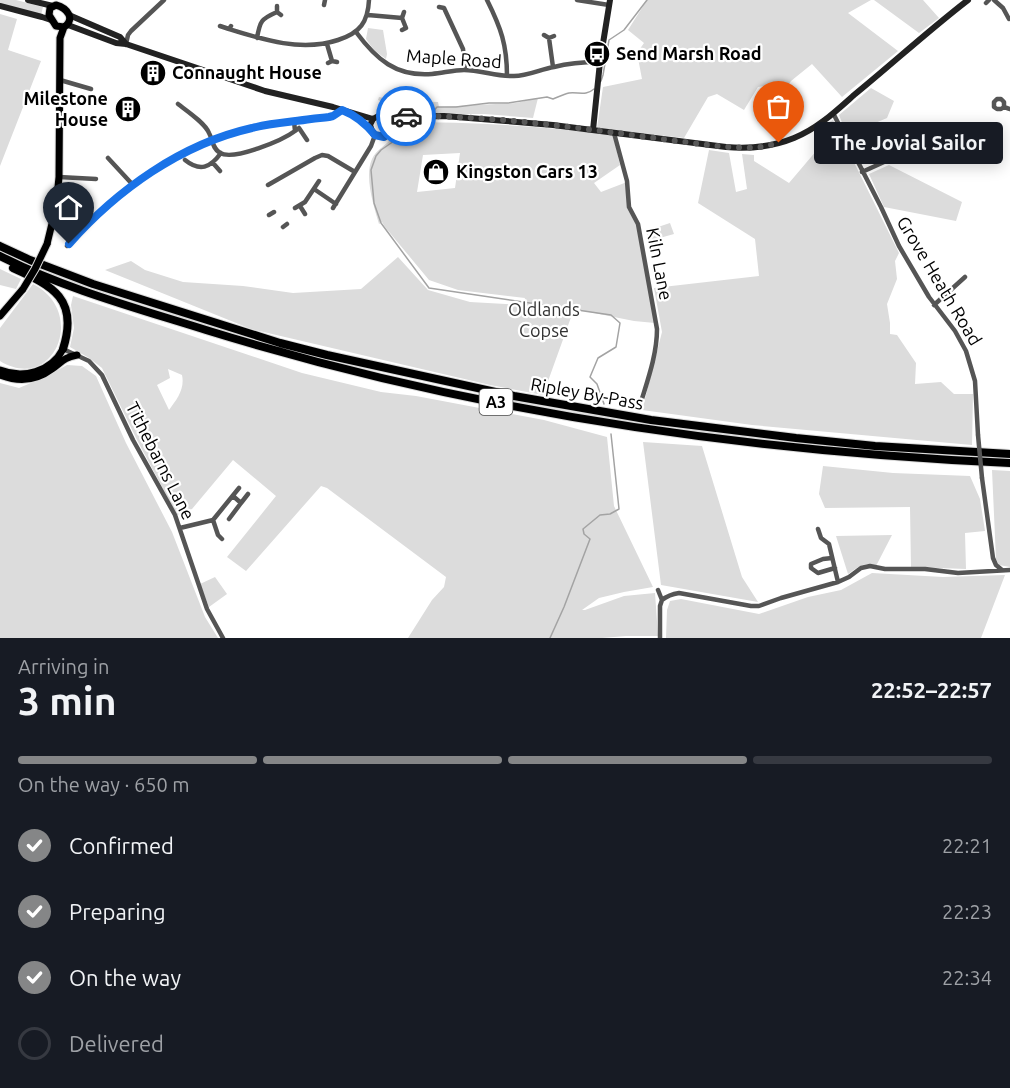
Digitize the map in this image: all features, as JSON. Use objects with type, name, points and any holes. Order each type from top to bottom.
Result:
[{"type":"highway","name":"Ripley By-Pass","points":[[0,246],[93,284],[280,343],[514,396],[651,420],[796,438],[875,447],[1010,453]]},
{"type":"highway","name":"Ripley By-Pass","points":[[0,256],[43,276],[90,293],[279,352],[514,406],[651,429],[790,447],[875,455],[1010,463]]},
{"type":"highway","points":[[0,262],[44,283],[58,296],[64,306],[68,324],[63,349]]},
{"type":"main road","points":[[28,0],[56,4],[67,12],[120,38],[126,44]]},
{"type":"main road","points":[[60,25],[70,21],[65,0]]},
{"type":"main road","points":[[371,128],[371,122],[378,116],[428,116],[506,121],[726,147],[756,148],[799,136],[833,113],[968,0]]},
{"type":"main road","points":[[593,130],[609,2]]},
{"type":"main road","points":[[1,315],[23,289],[35,269],[48,243],[56,207],[59,177],[61,36],[60,25],[48,12],[56,4]]},
{"type":"main road","points":[[0,6],[42,17],[60,25],[116,43],[126,44],[265,91],[373,119]]},
{"type":"main road","points":[[352,114],[378,136],[387,135],[392,127],[406,116]]},
{"type":"main road","points":[[387,117],[392,127]]},
{"type":"main road","points":[[0,370],[19,374],[38,371],[55,360],[63,349]]},
{"type":"main road","points":[[0,375],[19,380],[35,378],[48,372],[61,360],[78,355]]},
{"type":"street","points":[[126,44],[131,31],[164,0]]},
{"type":"street","points":[[220,26],[230,27],[257,38],[298,45],[327,44],[356,32],[368,15],[369,0]]},
{"type":"street","points":[[577,0],[609,2]]},
{"type":"street","points":[[994,0],[1003,8],[1009,20]]},
{"type":"street","points":[[490,2],[505,44],[507,76]]},
{"type":"street","points":[[444,7],[463,49],[465,70]]},
{"type":"street","points":[[257,38],[261,22],[265,17],[278,11]]},
{"type":"street","points":[[402,30],[406,28],[402,18],[404,12]]},
{"type":"street","points":[[368,15],[402,18]]},
{"type":"street","name":"Maple Road","points":[[356,32],[376,56],[388,65],[402,71],[425,75],[465,70],[507,76],[533,74],[553,67],[600,62]]},
{"type":"street","points":[[544,35],[552,37],[553,67]]},
{"type":"street","points":[[327,44],[332,62]]},
{"type":"street","points":[[60,80],[91,90]]},
{"type":"street","points":[[178,104],[205,127],[215,148],[226,155],[251,150],[280,140],[299,128],[307,140]]},
{"type":"street","points":[[186,110],[190,106]]},
{"type":"street","points":[[321,118],[331,112],[333,107]]},
{"type":"street","points":[[67,246],[100,212],[166,162],[250,128],[333,116],[342,110]]},
{"type":"street","name":"Grove Heath Road","points":[[833,113],[899,246],[934,305],[962,341],[969,359],[975,381],[982,478],[993,558],[1002,570]]},
{"type":"street","points":[[294,121],[295,131]]},
{"type":"street","name":"Kiln Lane","points":[[614,133],[627,181],[629,207],[638,225],[657,329],[653,361],[641,402]]},
{"type":"street","points":[[862,172],[884,162],[890,155],[890,140],[893,134],[924,146]]},
{"type":"street","points":[[314,189],[335,206],[378,136]]},
{"type":"street","points":[[185,160],[201,168],[213,163],[221,153]]},
{"type":"street","points":[[268,185],[322,155],[328,156],[355,172]]},
{"type":"street","points":[[108,158],[133,185]]},
{"type":"street","points":[[213,163],[220,171]]},
{"type":"street","points":[[59,177],[96,179]]},
{"type":"street","points":[[305,214],[298,207],[305,202],[318,181]]},
{"type":"street","points":[[934,305],[965,277]]},
{"type":"street","name":"Tithebarns Lane","points":[[63,349],[88,361],[102,375],[133,440],[175,515],[207,609],[223,638]]},
{"type":"street","points":[[180,528],[213,520],[239,489]]},
{"type":"street","points":[[229,519],[248,494]]},
{"type":"street","points":[[233,496],[241,503]]},
{"type":"street","points":[[213,520],[218,535],[222,539]]},
{"type":"street","points":[[818,529],[821,538],[829,544],[838,582]]},
{"type":"street","points":[[832,558],[823,559],[810,566],[818,573],[834,568]]},
{"type":"street","points":[[989,570],[993,558]]},
{"type":"street","points":[[660,638],[660,606],[662,600],[670,594],[679,593],[759,606],[838,582],[861,568],[870,566],[885,569],[925,569],[958,573],[1010,570]]},
{"type":"street","points":[[658,590],[662,600]]},
{"type":"green space","points":[[0,0],[16,0],[43,7],[41,15],[0,4]]},
{"type":"green space","points":[[647,0],[871,0],[848,13],[898,51],[842,97],[812,64],[791,81],[779,98],[771,85],[758,87],[744,110],[717,94],[708,97],[684,138],[597,128],[603,87],[642,79],[637,53],[644,43],[628,30]]},
{"type":"green space","points":[[874,0],[923,0],[939,18],[919,33]]},
{"type":"green space","points":[[0,14],[17,19],[8,50],[41,61],[0,166]]},
{"type":"green space","points":[[368,28],[383,30],[386,59],[374,50],[366,39]]},
{"type":"green space","points":[[871,88],[894,101],[887,118],[847,135],[839,115]]},
{"type":"green space","points":[[379,97],[398,101],[438,102],[439,107],[516,103],[538,98],[533,118],[403,112],[378,100]]},
{"type":"green space","points":[[833,120],[899,253],[895,261],[897,279],[887,304],[890,334],[897,335],[916,363],[915,384],[941,382],[954,394],[973,394],[972,445],[752,425],[642,410],[662,332],[654,288],[759,276],[755,239],[698,203],[709,150],[729,153],[736,192],[747,189],[742,154],[754,155],[754,161],[789,183],[817,150],[819,138],[815,130]]},
{"type":"green space","name":"Oldlands Copse","points":[[400,122],[480,124],[613,135],[620,165],[594,183],[601,192],[627,182],[628,201],[638,225],[655,323],[574,309],[543,395],[490,385],[251,329],[105,270],[131,261],[145,270],[183,282],[243,286],[293,293],[361,289],[398,257],[428,290],[470,302],[523,305],[525,298],[458,290],[429,280],[382,222],[379,224],[371,192],[370,166],[374,156],[394,135]],"holes":[[[460,153],[455,188],[417,192],[423,155]]]},
{"type":"green space","points":[[889,165],[962,202],[956,221],[884,207],[869,174]]},
{"type":"green space","points":[[670,223],[674,234],[649,241],[646,231]]},
{"type":"green space","points":[[0,269],[21,279],[16,289],[0,285]]},
{"type":"green space","points":[[33,284],[50,297],[59,312],[61,329],[57,345],[49,359],[36,367],[19,368],[0,361],[0,328]]},
{"type":"green space","points":[[73,296],[302,373],[381,392],[416,396],[544,420],[607,437],[614,506],[653,587],[599,598],[582,610],[624,596],[655,593],[658,636],[408,638],[432,600],[444,587],[446,577],[327,488],[321,486],[246,571],[227,557],[276,496],[233,460],[192,509],[177,515],[102,368],[70,347],[74,328],[71,305]],"holes":[[[168,369],[182,375],[181,389],[169,410],[157,385],[170,378]]]},
{"type":"green space","points":[[67,365],[82,366],[96,376],[126,443],[172,532],[205,617],[218,638],[0,638],[0,383],[19,388]]},
{"type":"green space","points":[[643,442],[702,446],[742,577],[758,602],[661,585]]},
{"type":"green space","points":[[823,466],[893,473],[970,476],[980,499],[985,531],[965,533],[966,569],[911,567],[910,507],[825,508],[819,494]]},
{"type":"green space","points":[[992,470],[1010,471],[1010,567],[999,565],[996,559]]},
{"type":"green space","points":[[892,535],[876,566],[865,564],[848,574],[836,536]]},
{"type":"green space","points":[[872,573],[943,577],[1005,575],[981,638],[666,638],[667,610],[670,601],[681,599],[759,614],[808,597],[841,590]]},
{"type":"green space","points":[[215,577],[227,594],[209,607],[200,584]]},
{"type":"waterway","points":[[601,81],[609,40],[624,30],[647,0]]},
{"type":"waterway","points":[[430,115],[437,107],[508,103],[547,97],[553,99],[567,93],[585,93],[594,89]]},
{"type":"waterway","points":[[420,119],[403,123],[394,141],[376,156],[371,170],[374,203],[381,223],[429,288],[611,315],[620,323],[616,347],[598,358],[590,377],[597,384],[604,404]]},
{"type":"waterway","points":[[550,638],[590,539],[584,534],[583,529],[600,515],[610,514],[619,509],[611,434]]},
{"type":"way so far","points":[[406,116],[444,116],[506,121],[739,148],[756,148],[779,143]]},
{"type":"place","name":"Send Marsh Road","points":[[597,54]]},
{"type":"place","name":"Connaught House","points":[[153,73]]},
{"type":"place","name":"Milestone House","points":[[128,109]]},
{"type":"place","name":"The Jovial Sailor","points":[[779,143]]},
{"type":"place","name":"Kingston Cars 13","points":[[436,172]]},
{"type":"route","points":[[69,244],[100,212],[150,172],[166,162],[239,131],[329,117],[342,110],[352,114],[371,128],[375,135],[384,137],[398,121],[406,116]]}]
